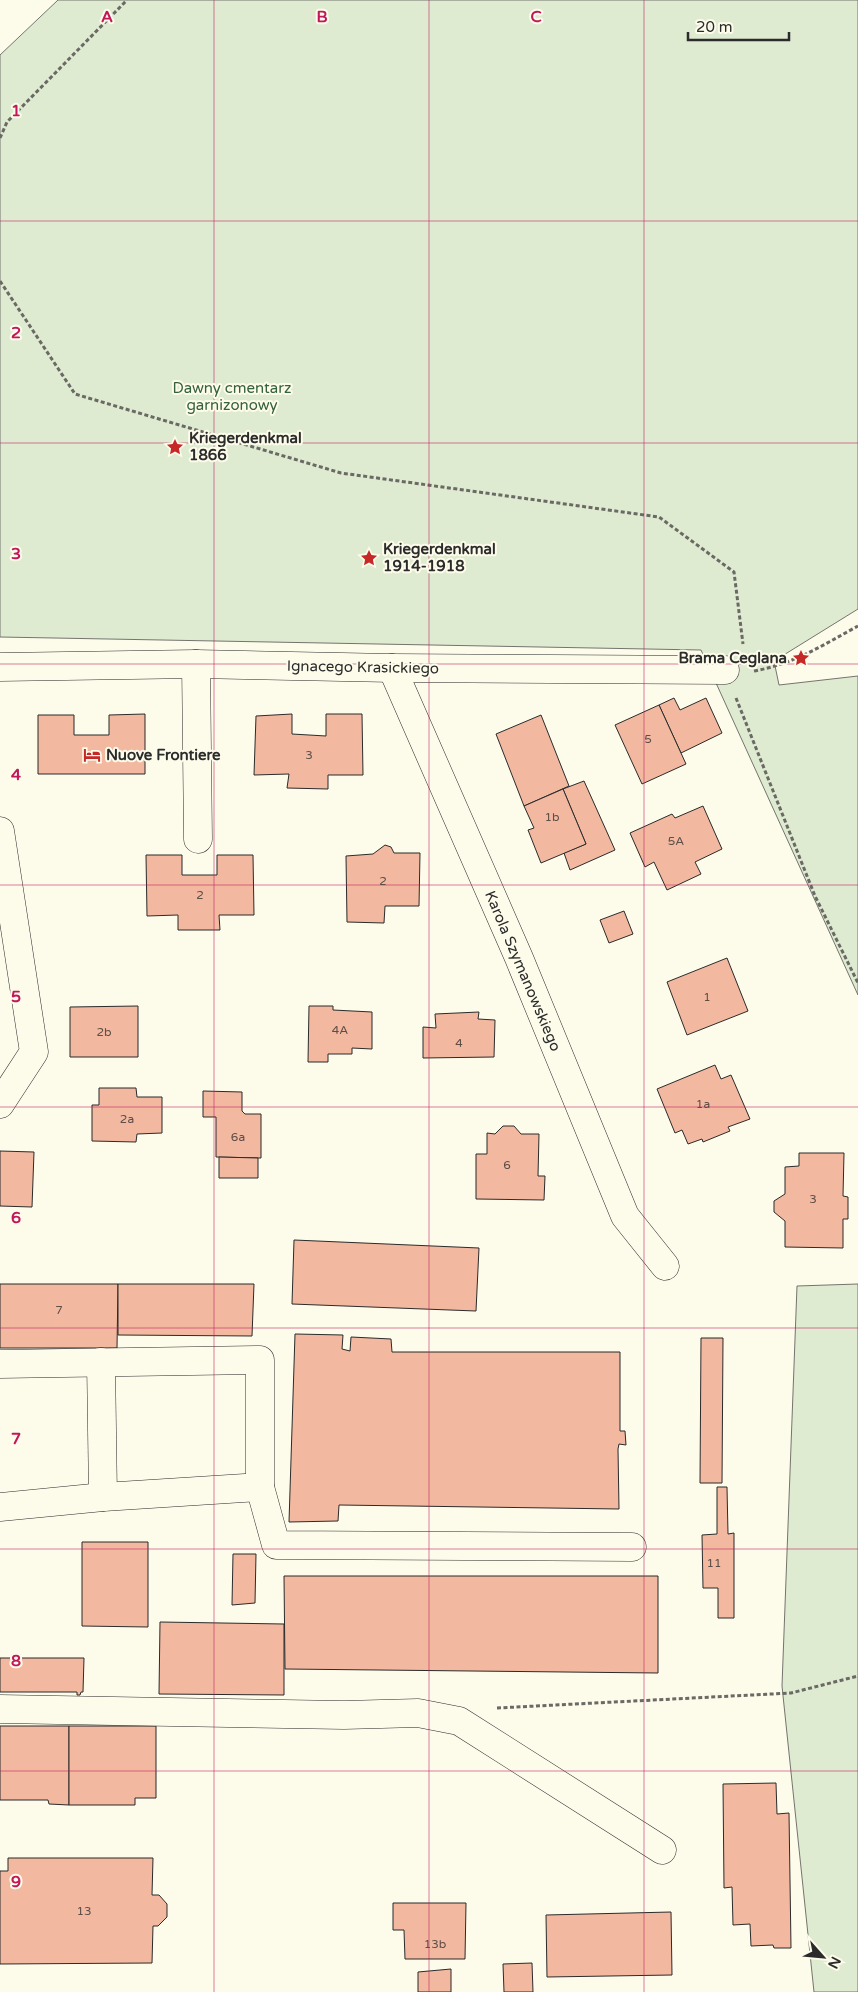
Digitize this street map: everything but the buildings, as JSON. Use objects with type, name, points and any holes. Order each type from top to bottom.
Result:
[{"type":"street","name":"Ignacego Krasickiego","points":[[0,667],[196,664],[392,668],[725,670]]},
{"type":"street","points":[[196,664],[198,839]]},
{"type":"street","name":"Karola Szymanowskiego","points":[[392,668],[519,958],[625,1216],[665,1266]]},
{"type":"street","points":[[0,831],[34,1052],[0,1104]]},
{"type":"street","points":[[0,1364],[260,1360],[260,1487],[276,1545],[632,1547]]},
{"type":"street","points":[[101,1362],[103,1497]]},
{"type":"street","points":[[0,1506],[260,1487]]},
{"type":"street","points":[[0,1709],[344,1715],[418,1713],[459,1721],[662,1850]]},
{"type":"path","points":[[0,138],[7,122],[127,0]]},
{"type":"path","points":[[0,281],[75,394],[341,473],[659,517],[734,572],[743,645]]},
{"type":"path","points":[[858,626],[801,658],[775,667],[746,672],[725,670],[816,896],[858,983]]},
{"type":"path","points":[[459,1721],[500,1707],[791,1693],[858,1676]]},
{"type":"green space","name":"Dawny cmentarz garnizonowy","points":[[58,0],[858,0],[858,609],[774,661],[779,685],[858,676],[858,995],[701,650],[0,637],[0,55]]},
{"type":"green space","points":[[858,1284],[858,1992],[814,1992],[782,1686],[797,1286]]},
{"type":"place","name":"Kriegerdenkmal 1866","points":[[175,447]]},
{"type":"place","name":"Kriegerdenkmal 1914-1918","points":[[369,558]]},
{"type":"place","name":"Brama Ceglana","points":[[801,658]]},
{"type":"place","name":"Nuove Frontiere","points":[[92,755]]}]
